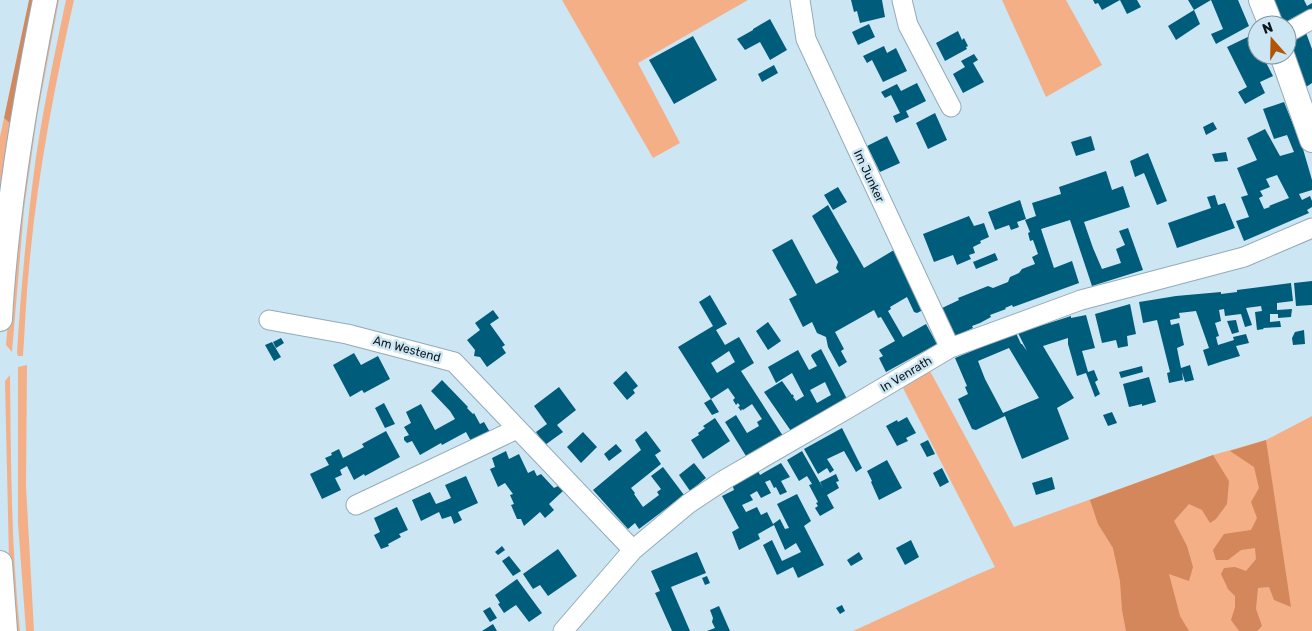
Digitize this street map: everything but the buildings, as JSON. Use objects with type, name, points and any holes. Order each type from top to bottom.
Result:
[{"type":"street","points":[[0,319],[3,268],[14,178],[45,0]]},
{"type":"street","name":"Im Junker","points":[[800,0],[806,39],[950,348]]},
{"type":"street","points":[[902,0],[908,25],[951,106]]},
{"type":"street","points":[[1261,0],[1267,15]]},
{"type":"street","points":[[1297,27],[1312,19]]},
{"type":"street","points":[[1286,65],[1310,128]]},
{"type":"street","name":"In Venrath","points":[[563,631],[633,550],[688,504],[724,480],[847,410],[950,348],[1081,300],[1244,257],[1312,228]]},
{"type":"street","name":"Am Westend","points":[[269,320],[347,334],[454,362],[633,550]]},
{"type":"street","points":[[356,505],[517,429]]},
{"type":"street","points":[[0,563],[5,631]]},
{"type":"shaded area","points":[[29,0],[35,0],[13,126],[4,118]]},
{"type":"shaded area","points":[[55,0],[59,0],[37,117],[24,209],[12,352],[6,345],[23,178]]},
{"type":"shaded area","points":[[66,0],[74,0],[41,167],[32,234],[23,356],[18,356],[22,280],[36,157]]},
{"type":"shaded area","points":[[562,0],[748,0],[638,63],[680,143],[653,158]]},
{"type":"shaded area","points":[[1002,0],[1066,0],[1102,65],[1046,97]]},
{"type":"shaded area","points":[[4,118],[13,126],[0,219],[0,137]]},
{"type":"shaded area","points":[[27,365],[26,486],[34,631],[26,631],[18,523],[18,367]]},
{"type":"shaded area","points":[[930,371],[1014,527],[1213,455],[1266,440],[1312,416],[1312,631],[853,631],[995,567],[903,388]]},
{"type":"shaded area","points":[[10,375],[13,535],[20,631],[14,631],[9,560],[5,381]]},
{"type":"shaded area","points":[[1266,440],[1291,607],[1274,600],[1269,587],[1258,588],[1256,609],[1262,626],[1257,631],[1239,631],[1231,620],[1235,607],[1235,596],[1228,589],[1221,574],[1224,568],[1235,567],[1246,571],[1256,559],[1255,548],[1241,550],[1228,560],[1216,560],[1213,550],[1224,534],[1251,530],[1257,518],[1251,502],[1259,488],[1254,467],[1230,451]]},
{"type":"shaded area","points":[[1213,455],[1229,481],[1227,504],[1216,519],[1210,523],[1202,510],[1189,504],[1174,521],[1187,546],[1193,567],[1189,581],[1169,574],[1180,616],[1189,631],[1126,631],[1120,581],[1113,548],[1098,524],[1090,500]]}]
